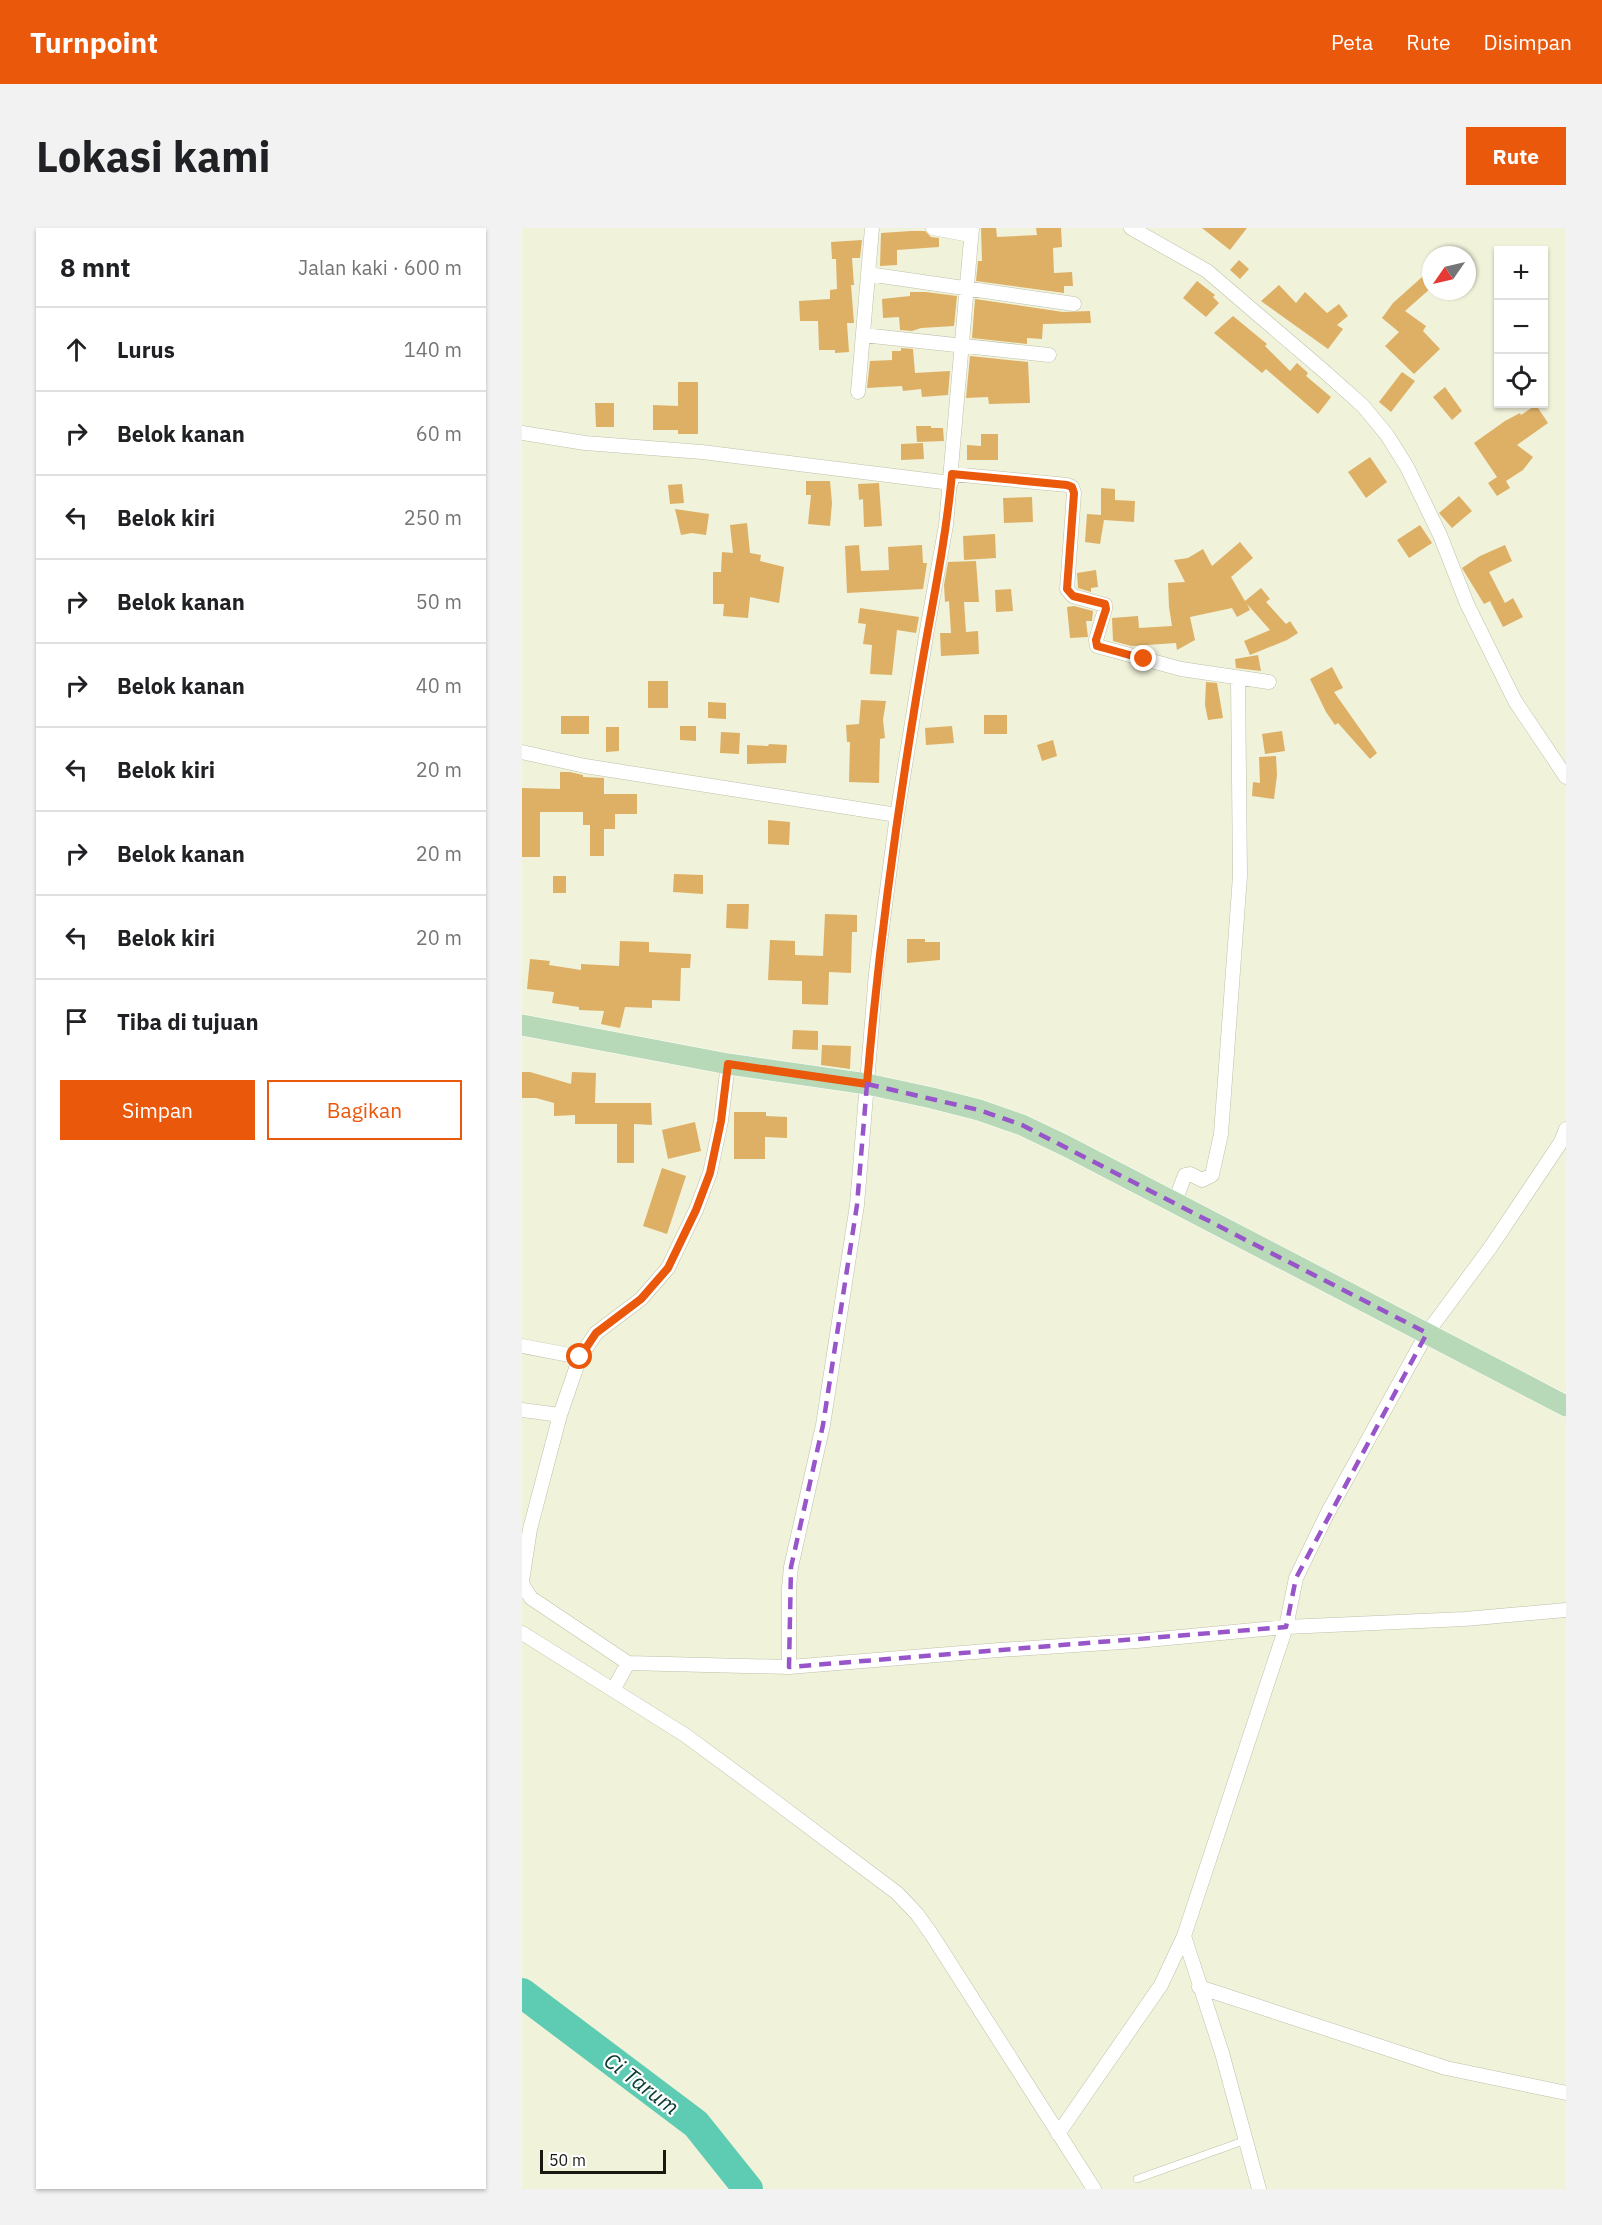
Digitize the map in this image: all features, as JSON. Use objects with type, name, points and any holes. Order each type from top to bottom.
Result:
[{"type":"main road","points":[[522,1024],[728,1064],[867,1084],[979,1110],[1022,1125],[1566,1406]]},
{"type":"street","points":[[858,392],[872,228]]},
{"type":"street","points":[[789,1668],[791,1567],[823,1425],[857,1206],[876,974],[897,814],[945,536],[951,478],[971,231],[933,228]]},
{"type":"street","points":[[1131,228],[1207,271],[1326,372],[1363,406],[1387,435],[1407,467],[1440,535],[1467,604],[1515,701],[1566,777]]},
{"type":"street","points":[[868,274],[1074,304]]},
{"type":"street","points":[[863,334],[1049,355]]},
{"type":"street","points":[[522,433],[585,443],[702,452],[951,478],[1070,485],[1074,493],[1067,589],[1073,596],[1105,604],[1106,609],[1096,640],[1097,646],[1180,669],[1269,682]]},
{"type":"street","points":[[1174,1204],[1185,1175],[1190,1174],[1203,1180],[1212,1175],[1221,1134],[1239,876],[1238,678]]},
{"type":"street","points":[[522,752],[585,766],[897,814]]},
{"type":"street","points":[[728,1064],[721,1121],[710,1173],[696,1210],[668,1268],[641,1299],[596,1333],[580,1357],[560,1415],[530,1529],[522,1582],[531,1598],[628,1663],[789,1668],[1286,1628],[1465,1619],[1566,1610]]},
{"type":"street","points":[[1058,2134],[1161,1985],[1184,1936],[1286,1628],[1296,1578],[1327,1514],[1427,1333],[1497,1238],[1561,1142],[1566,1129]]},
{"type":"street","points":[[522,1346],[580,1357]]},
{"type":"street","points":[[522,1410],[560,1415]]},
{"type":"street","points":[[522,1634],[685,1735],[897,1893],[927,1928],[1094,2189]]},
{"type":"street","points":[[613,1690],[628,1663]]},
{"type":"street","points":[[1184,1936],[1222,2053],[1259,2189]]},
{"type":"street","points":[[1199,1987],[1239,1998],[1446,2068],[1566,2093]]},
{"type":"lane","points":[[1137,2179],[1246,2140]]},
{"type":"highlighted area","points":[[867,1084],[979,1110],[1022,1125],[1427,1333],[1296,1578],[1286,1627],[789,1667],[791,1567],[823,1425],[857,1205]]},
{"type":"building","points":[[981,228],[996,228],[997,237],[1037,235],[1036,228],[1061,228],[1062,247],[1053,248],[1054,273],[1072,272],[1073,286],[1064,286],[1064,293],[976,281],[978,261],[982,261]]},
{"type":"building","points":[[1202,228],[1247,228],[1230,250]]},
{"type":"building","points":[[925,231],[931,237],[939,238],[939,247],[897,250],[897,265],[880,266],[881,233]]},
{"type":"building","points":[[862,240],[860,258],[852,258],[854,285],[851,285],[854,323],[847,323],[849,352],[835,353],[835,350],[819,350],[818,321],[800,321],[799,301],[830,299],[830,290],[837,289],[836,259],[832,259],[831,242]]},
{"type":"building","points":[[1239,260],[1249,269],[1240,279],[1230,270]]},
{"type":"building","points":[[1422,277],[1422,296],[1405,311],[1426,326],[1423,331],[1440,349],[1414,374],[1385,346],[1399,332],[1382,318],[1393,303]]},
{"type":"building","points":[[1197,281],[1215,295],[1213,297],[1219,303],[1206,317],[1183,298]]},
{"type":"building","points":[[1279,285],[1296,303],[1305,292],[1327,313],[1339,304],[1348,316],[1337,325],[1343,329],[1328,349],[1261,301]]},
{"type":"building","points":[[910,292],[957,296],[954,326],[921,328],[912,331],[900,330],[899,317],[883,318],[882,299],[910,296]]},
{"type":"building","points":[[975,299],[1063,312],[1090,311],[1091,323],[1043,324],[1042,339],[1027,338],[1027,344],[972,338]]},
{"type":"building","points":[[1233,316],[1267,344],[1265,346],[1290,371],[1297,363],[1308,373],[1306,376],[1331,397],[1318,414],[1266,369],[1262,373],[1214,333]]},
{"type":"building","points":[[901,348],[913,349],[915,373],[950,371],[948,395],[922,397],[921,389],[903,391],[902,386],[867,388],[870,361],[892,360],[892,351],[901,351]]},
{"type":"building","points":[[970,356],[1028,362],[1030,403],[989,404],[988,397],[966,398]]},
{"type":"building","points":[[1402,372],[1415,381],[1391,412],[1379,402]]},
{"type":"building","points":[[678,382],[698,382],[698,434],[678,434],[678,430],[653,430],[653,405],[678,406]]},
{"type":"building","points":[[1445,387],[1462,411],[1452,420],[1433,397]]},
{"type":"building","points":[[595,403],[614,403],[614,427],[596,427]]},
{"type":"building","points":[[1532,408],[1538,408],[1548,423],[1517,445],[1533,457],[1523,470],[1506,481],[1510,488],[1497,496],[1488,483],[1497,477],[1474,443],[1505,421],[1520,413],[1521,415]]},
{"type":"building","points":[[916,426],[943,428],[944,441],[917,442]]},
{"type":"building","points":[[981,434],[998,434],[998,460],[967,460],[967,445],[981,446]]},
{"type":"building","points":[[923,443],[924,459],[901,460],[901,444]]},
{"type":"building","points":[[1370,457],[1387,482],[1366,498],[1348,472]]},
{"type":"building","points":[[806,481],[830,481],[832,503],[830,526],[808,524],[811,495],[806,495]]},
{"type":"building","points":[[879,483],[882,526],[864,527],[863,499],[859,500],[858,484]]},
{"type":"building","points":[[682,484],[684,503],[670,504],[668,485]]},
{"type":"building","points":[[1101,488],[1115,489],[1115,500],[1135,501],[1134,522],[1104,520],[1100,544],[1085,542],[1087,514],[1101,515]]},
{"type":"building","points":[[1459,496],[1472,511],[1452,528],[1439,513]]},
{"type":"building","points":[[1032,497],[1033,522],[1004,523],[1003,498]]},
{"type":"building","points":[[675,509],[709,514],[706,535],[692,533],[681,535]]},
{"type":"building","points":[[747,523],[750,553],[761,555],[760,561],[784,567],[779,603],[750,597],[748,618],[723,616],[724,604],[713,604],[713,572],[721,572],[722,552],[733,553],[730,525]]},
{"type":"building","points":[[1420,525],[1432,543],[1409,558],[1397,540]]},
{"type":"building","points":[[995,534],[996,558],[964,560],[963,536]]},
{"type":"building","points":[[1240,542],[1253,558],[1231,577],[1245,601],[1261,588],[1270,599],[1266,602],[1286,624],[1290,621],[1298,633],[1250,655],[1244,641],[1270,630],[1247,604],[1250,610],[1237,617],[1232,608],[1190,617],[1195,640],[1177,650],[1176,643],[1131,646],[1113,641],[1112,618],[1138,616],[1139,628],[1172,626],[1168,583],[1185,582],[1174,560],[1188,558],[1203,549],[1212,566]]},
{"type":"building","points":[[859,545],[861,571],[889,570],[888,547],[922,545],[923,563],[927,563],[923,589],[847,593],[845,546]]},
{"type":"building","points":[[1505,545],[1512,561],[1489,572],[1505,603],[1513,598],[1523,617],[1503,627],[1490,601],[1484,604],[1462,568],[1480,556]]},
{"type":"building","points":[[976,561],[979,602],[964,602],[966,632],[978,631],[979,654],[941,656],[940,633],[951,633],[949,601],[945,602],[944,585],[948,562]]},
{"type":"building","points":[[1096,570],[1098,587],[1091,588],[1091,592],[1078,588],[1077,573]]},
{"type":"building","points":[[1011,589],[1013,611],[996,612],[995,590]]},
{"type":"building","points":[[1074,606],[1093,611],[1092,621],[1086,621],[1088,637],[1070,638],[1067,607]]},
{"type":"building","points":[[860,608],[919,617],[916,633],[897,630],[892,675],[870,674],[872,645],[863,644],[866,624],[858,623]]},
{"type":"building","points":[[1258,655],[1261,671],[1236,668],[1235,659]]},
{"type":"building","points":[[1332,667],[1343,688],[1334,692],[1377,753],[1370,759],[1338,723],[1335,725],[1310,679]]},
{"type":"building","points":[[648,681],[668,681],[668,708],[648,708]]},
{"type":"building","points":[[1206,682],[1217,683],[1223,718],[1208,720],[1205,705]]},
{"type":"building","points":[[861,700],[886,701],[883,720],[885,738],[880,739],[879,783],[849,782],[850,742],[847,742],[846,725],[859,724]]},
{"type":"building","points":[[708,702],[726,703],[726,719],[708,718]]},
{"type":"building","points":[[984,715],[1007,715],[1007,734],[984,734]]},
{"type":"building","points":[[561,716],[589,716],[589,734],[561,734]]},
{"type":"building","points":[[680,726],[696,726],[696,741],[680,740]]},
{"type":"building","points":[[952,726],[954,743],[926,745],[925,728]]},
{"type":"building","points":[[606,727],[619,727],[619,751],[606,752]]},
{"type":"building","points":[[1282,731],[1285,751],[1265,754],[1262,734]]},
{"type":"building","points":[[721,732],[740,733],[739,754],[720,753]]},
{"type":"building","points":[[1053,740],[1057,756],[1042,761],[1037,745]]},
{"type":"building","points":[[769,744],[787,745],[786,763],[747,764],[747,745],[768,746]]},
{"type":"building","points":[[1276,756],[1277,775],[1274,799],[1252,796],[1253,782],[1260,783],[1259,757]]},
{"type":"building","points":[[560,772],[570,772],[583,775],[583,777],[604,778],[604,794],[637,794],[637,814],[615,814],[615,829],[604,829],[604,856],[590,856],[590,825],[583,825],[583,812],[540,812],[540,857],[522,857],[522,788],[560,789]]},
{"type":"building","points":[[768,820],[790,822],[789,845],[768,844]]},
{"type":"building","points":[[674,874],[703,875],[703,894],[673,892]]},
{"type":"building","points":[[553,876],[566,876],[566,893],[553,893]]},
{"type":"building","points":[[727,904],[749,904],[748,929],[726,928]]},
{"type":"building","points":[[825,914],[857,915],[857,932],[852,932],[851,973],[829,972],[828,1005],[802,1004],[802,981],[768,980],[770,940],[795,941],[795,955],[823,956]]},
{"type":"building","points":[[907,939],[940,942],[940,960],[907,963]]},
{"type":"building","points":[[620,941],[649,942],[649,952],[691,954],[690,968],[681,968],[680,1001],[652,1000],[652,1008],[625,1007],[620,1028],[601,1024],[604,1011],[579,1010],[579,1007],[552,1003],[554,992],[527,989],[530,959],[550,961],[549,965],[581,970],[581,964],[619,966]]},
{"type":"building","points":[[793,1030],[818,1031],[818,1050],[792,1049]]},
{"type":"building","points":[[822,1045],[851,1046],[850,1069],[821,1065]]},
{"type":"building","points":[[522,1072],[530,1072],[571,1084],[572,1072],[596,1073],[595,1103],[651,1103],[652,1125],[634,1124],[634,1163],[617,1163],[617,1124],[575,1124],[575,1115],[554,1116],[554,1103],[536,1098],[522,1098]]},
{"type":"building","points":[[734,1112],[766,1112],[766,1116],[787,1117],[787,1138],[765,1137],[765,1159],[734,1159]]},
{"type":"building","points":[[695,1122],[701,1151],[668,1159],[662,1130]]},
{"type":"building","points":[[662,1168],[686,1176],[667,1234],[643,1226]]},
{"type":"waterway","name":"Ci Tarum","points":[[522,1993],[696,2124],[748,2189]]},
{"type":"route","points":[[580,1357],[596,1333],[641,1299],[668,1268],[696,1210],[710,1173],[721,1121],[728,1064],[867,1084],[876,974],[897,814],[941,556],[952,474],[1070,485],[1074,493],[1067,589],[1073,596],[1105,604],[1106,609],[1096,640],[1097,646],[1144,659]]}]
